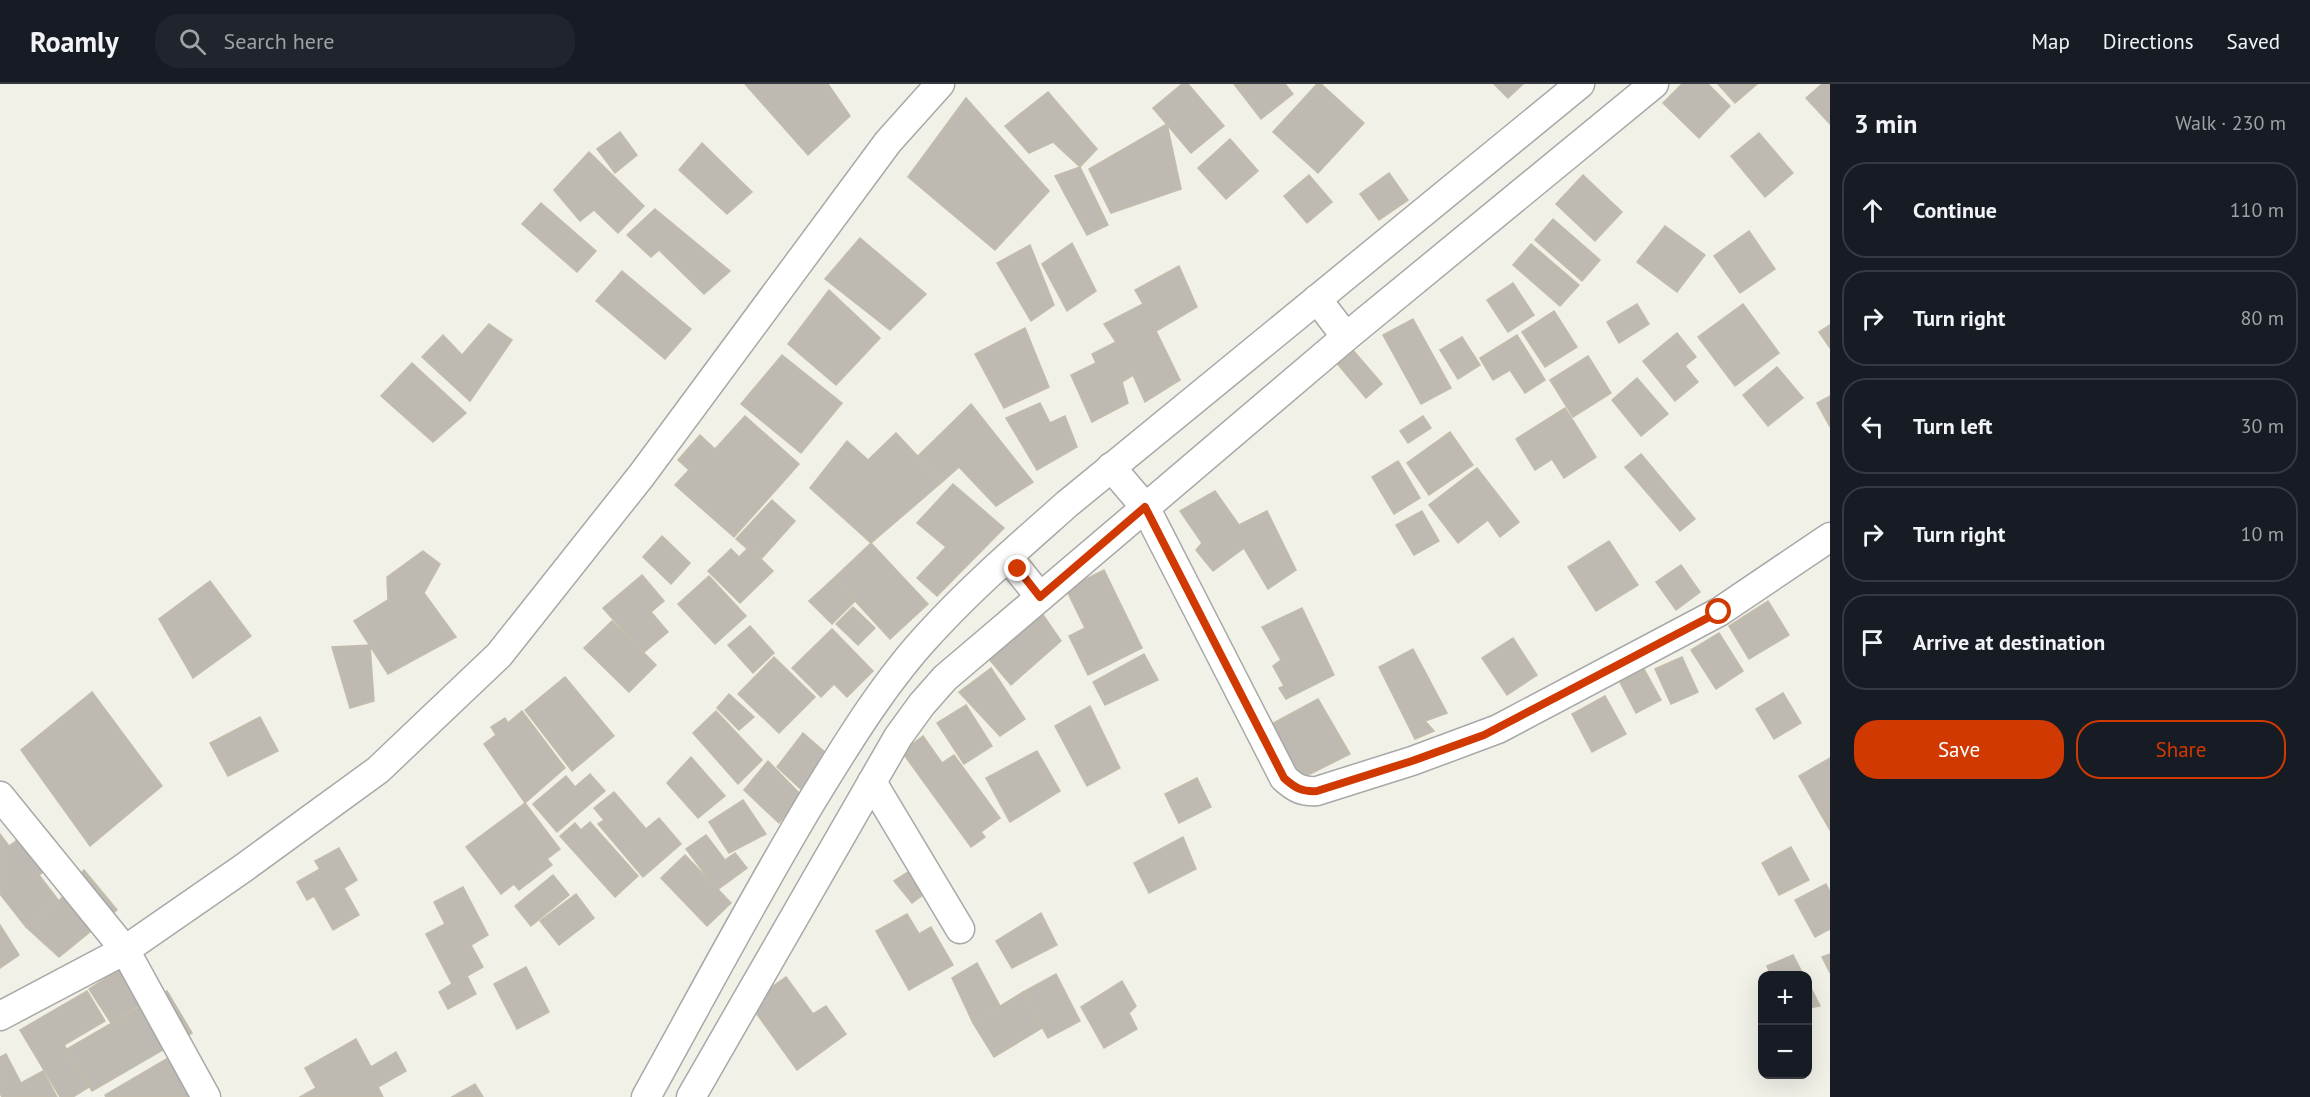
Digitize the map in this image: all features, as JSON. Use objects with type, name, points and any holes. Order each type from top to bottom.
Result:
[{"type":"street","points":[[0,1016],[125,950],[242,869],[378,770],[499,655],[641,476],[888,142],[940,84]]},
{"type":"street","points":[[691,1097],[778,857],[836,761],[884,727],[922,705],[1023,576],[1126,485],[1331,318],[1580,84]]},
{"type":"street","points":[[646,1097],[732,988],[872,782],[884,727],[931,632],[1023,576],[1126,485],[1331,318],[1654,84]]},
{"type":"street","points":[[1126,485],[1284,778],[1294,788],[1305,792],[1317,791],[1412,761],[1498,729],[1719,612],[1830,537]]},
{"type":"street","points":[[872,782],[960,929]]},
{"type":"street","points":[[0,796],[125,950],[206,1097]]},
{"type":"building","points":[[745,84],[828,84],[850,116],[808,155]]},
{"type":"building","points":[[1182,84],[1188,84],[1224,126],[1191,153],[1153,108]]},
{"type":"building","points":[[1234,84],[1285,84],[1293,94],[1261,119]]},
{"type":"building","points":[[1317,84],[1321,84],[1364,123],[1318,173],[1273,132]]},
{"type":"building","points":[[1494,84],[1523,84],[1508,98]]},
{"type":"building","points":[[1682,84],[1708,84],[1730,106],[1699,138],[1663,103]]},
{"type":"building","points":[[1718,84],[1757,84],[1735,103]]},
{"type":"building","points":[[1822,84],[1830,84],[1830,124],[1806,98]]},
{"type":"building","points":[[1048,92],[1097,149],[1080,167],[1053,142],[1029,153],[1005,126]]},
{"type":"building","points":[[966,98],[1049,191],[995,250],[908,177]]},
{"type":"building","points":[[1167,124],[1181,189],[1111,213],[1089,169]]},
{"type":"building","points":[[620,132],[637,155],[615,173],[597,149]]},
{"type":"building","points":[[1759,133],[1793,173],[1765,197],[1731,156]]},
{"type":"building","points":[[1230,139],[1258,171],[1226,199],[1198,168]]},
{"type":"building","points":[[702,143],[752,192],[727,214],[679,170]]},
{"type":"building","points":[[589,152],[644,206],[618,233],[594,210],[580,221],[554,190]]},
{"type":"building","points":[[1080,167],[1108,225],[1087,235],[1055,176]]},
{"type":"building","points":[[1389,173],[1408,200],[1379,220],[1360,194]]},
{"type":"building","points":[[1309,175],[1332,202],[1307,223],[1284,196]]},
{"type":"building","points":[[1583,175],[1622,212],[1595,241],[1556,204]]},
{"type":"building","points":[[541,203],[596,251],[577,272],[522,224]]},
{"type":"building","points":[[655,209],[730,271],[704,294],[659,250],[651,257],[627,235]]},
{"type":"building","points":[[1553,219],[1600,260],[1582,281],[1535,240]]},
{"type":"building","points":[[1665,226],[1705,255],[1677,292],[1637,262]]},
{"type":"building","points":[[1749,231],[1775,269],[1740,293],[1714,256]]},
{"type":"building","points":[[860,238],[926,294],[890,330],[825,279]]},
{"type":"building","points":[[1072,243],[1096,291],[1067,311],[1042,264]]},
{"type":"building","points":[[1531,244],[1579,285],[1560,306],[1513,265]]},
{"type":"building","points":[[1030,245],[1054,305],[1031,321],[997,263]]},
{"type":"building","points":[[1179,266],[1197,307],[1156,331],[1180,380],[1145,402],[1133,375],[1122,382],[1128,403],[1092,422],[1071,375],[1096,363],[1092,354],[1116,342],[1104,324],[1143,304],[1135,290]]},
{"type":"building","points":[[622,271],[691,329],[665,359],[596,301]]},
{"type":"building","points":[[1513,283],[1534,315],[1508,332],[1487,300]]},
{"type":"building","points":[[829,290],[880,338],[836,385],[788,344]]},
{"type":"building","points":[[1637,304],[1649,324],[1619,343],[1607,322]]},
{"type":"building","points":[[1743,304],[1779,353],[1735,386],[1698,337]]},
{"type":"building","points":[[1554,311],[1577,347],[1545,367],[1522,332]]},
{"type":"building","points":[[1413,319],[1451,388],[1421,404],[1383,335]]},
{"type":"building","points":[[489,324],[512,340],[470,401],[422,357],[443,335],[462,355]]},
{"type":"building","points":[[1830,325],[1830,348],[1819,332]]},
{"type":"building","points":[[1025,328],[1049,387],[1004,408],[975,354]]},
{"type":"building","points":[[1677,333],[1696,357],[1685,366],[1698,382],[1675,401],[1643,361]]},
{"type":"building","points":[[1517,335],[1545,380],[1525,393],[1510,370],[1493,380],[1480,358]]},
{"type":"building","points":[[1462,337],[1480,365],[1458,379],[1440,350]]},
{"type":"building","points":[[1352,349],[1382,384],[1366,398],[1336,362]]},
{"type":"building","points":[[782,355],[842,403],[801,453],[741,404]]},
{"type":"building","points":[[1588,356],[1611,393],[1573,417],[1550,380]]},
{"type":"building","points":[[412,363],[466,413],[433,442],[381,396]]},
{"type":"building","points":[[1777,367],[1803,398],[1768,426],[1743,395]]},
{"type":"building","points":[[1637,378],[1668,414],[1641,436],[1612,400]]},
{"type":"building","points":[[1830,396],[1830,427],[1817,403]]},
{"type":"building","points":[[1040,403],[1050,423],[1065,416],[1077,447],[1037,470],[1006,418]]},
{"type":"building","points":[[971,404],[1033,482],[996,506],[959,467],[942,482],[915,459]]},
{"type":"building","points":[[1565,408],[1596,457],[1564,478],[1552,459],[1535,470],[1516,439]]},
{"type":"building","points":[[745,416],[799,464],[734,537],[675,485],[689,470],[678,460],[700,435],[715,449]]},
{"type":"building","points":[[1423,416],[1431,428],[1408,443],[1400,431]]},
{"type":"building","points":[[1450,432],[1473,465],[1429,495],[1407,463]]},
{"type":"building","points":[[896,433],[942,482],[871,543],[810,488],[847,441],[868,460]]},
{"type":"building","points":[[1641,454],[1695,519],[1680,531],[1625,467]]},
{"type":"building","points":[[1398,461],[1420,498],[1394,514],[1372,477]]},
{"type":"building","points":[[1477,468],[1519,522],[1500,537],[1488,520],[1458,543],[1429,505]]},
{"type":"building","points":[[953,484],[1004,528],[937,596],[917,578],[946,547],[917,523]]},
{"type":"building","points":[[1215,491],[1239,525],[1267,511],[1296,570],[1268,589],[1244,548],[1213,571],[1196,550],[1202,543],[1180,511]]},
{"type":"building","points":[[772,500],[795,521],[760,560],[736,539]]},
{"type":"building","points":[[1422,511],[1439,541],[1414,555],[1396,525]]},
{"type":"building","points":[[662,536],[690,563],[671,584],[643,557]]},
{"type":"building","points":[[1609,541],[1638,585],[1596,611],[1568,567]]},
{"type":"building","points":[[871,543],[928,604],[890,639],[834,578]]},
{"type":"building","points":[[749,547],[773,571],[740,603],[708,571],[731,549],[739,557]]},
{"type":"building","points":[[423,551],[440,564],[424,593],[456,637],[388,674],[354,621],[388,600],[387,577]]},
{"type":"building","points":[[1681,565],[1700,592],[1676,610],[1656,582]]},
{"type":"building","points":[[1104,570],[1142,648],[1088,675],[1069,636],[1085,628],[1066,589]]},
{"type":"building","points":[[642,575],[664,601],[651,612],[668,632],[643,653],[603,608]]},
{"type":"building","points":[[709,576],[746,616],[715,644],[678,604]]},
{"type":"building","points":[[834,578],[855,601],[832,624],[809,601]]},
{"type":"building","points":[[210,581],[251,636],[193,678],[159,619]]},
{"type":"building","points":[[1768,601],[1789,635],[1749,659],[1729,626]]},
{"type":"building","points":[[853,607],[875,628],[858,645],[836,624]]},
{"type":"building","points":[[1302,608],[1334,675],[1286,699],[1279,688],[1284,686],[1273,666],[1281,660],[1262,627]]},
{"type":"building","points":[[1039,609],[1061,641],[1011,685],[989,659]]},
{"type":"building","points":[[612,621],[656,665],[629,692],[584,648]]},
{"type":"building","points":[[750,626],[774,653],[753,673],[728,645]]},
{"type":"building","points":[[832,629],[873,671],[847,697],[834,684],[821,697],[792,668]]},
{"type":"building","points":[[1719,633],[1743,671],[1716,689],[1691,650]]},
{"type":"building","points":[[1513,638],[1537,675],[1507,695],[1482,658]]},
{"type":"building","points":[[370,645],[374,701],[350,708],[332,647]]},
{"type":"building","points":[[1413,649],[1447,713],[1425,721],[1434,731],[1415,739],[1379,667]]},
{"type":"building","points":[[1144,654],[1158,680],[1105,705],[1093,682]]},
{"type":"building","points":[[774,657],[815,697],[779,733],[738,694]]},
{"type":"building","points":[[1682,657],[1698,692],[1671,704],[1655,669]]},
{"type":"building","points":[[991,668],[1025,719],[1000,736],[959,692]]},
{"type":"building","points":[[1644,669],[1661,700],[1636,713],[1620,682]]},
{"type":"building","points":[[565,677],[614,736],[572,771],[525,710]]},
{"type":"building","points":[[92,692],[162,786],[90,846],[21,750]]},
{"type":"building","points":[[1783,693],[1801,723],[1774,739],[1756,709]]},
{"type":"building","points":[[729,694],[754,717],[739,730],[717,708]]},
{"type":"building","points":[[1605,696],[1626,734],[1592,752],[1572,714]]},
{"type":"building","points":[[1318,699],[1350,754],[1298,780],[1268,726]]},
{"type":"building","points":[[966,705],[992,746],[964,764],[937,723]]},
{"type":"building","points":[[1090,706],[1120,768],[1087,786],[1055,726]]},
{"type":"building","points":[[522,711],[565,768],[525,803],[484,744],[496,735],[491,727],[505,718],[508,723]]},
{"type":"building","points":[[716,711],[762,760],[738,784],[693,733]]},
{"type":"building","points":[[260,717],[278,751],[228,776],[210,743]]},
{"type":"building","points":[[803,733],[834,760],[806,794],[777,767]]},
{"type":"building","points":[[923,736],[942,763],[954,755],[1000,818],[981,832],[985,837],[971,847],[902,752]]},
{"type":"building","points":[[1037,751],[1060,791],[1010,822],[986,778]]},
{"type":"building","points":[[691,757],[725,796],[698,818],[667,783]]},
{"type":"building","points":[[1830,758],[1830,805],[1819,811],[1799,776]]},
{"type":"building","points":[[768,761],[802,796],[779,823],[744,790]]},
{"type":"building","points":[[590,774],[605,791],[557,832],[533,804],[566,776],[575,787]]},
{"type":"building","points":[[1197,778],[1211,807],[1179,823],[1165,794]]},
{"type":"building","points":[[614,792],[646,829],[659,818],[681,844],[643,877],[598,824],[604,820],[594,808]]},
{"type":"building","points":[[743,800],[766,834],[729,853],[709,822]]},
{"type":"building","points":[[525,803],[560,849],[547,859],[552,865],[519,890],[514,884],[501,894],[466,847]]},
{"type":"building","points":[[1830,805],[1830,830],[1819,811]]},
{"type":"building","points":[[590,822],[638,876],[615,897],[560,836],[575,823],[581,830]]},
{"type":"building","points":[[0,834],[9,846],[24,835],[49,868],[39,875],[59,901],[26,927],[0,894]]},
{"type":"building","points":[[706,835],[725,860],[735,853],[747,868],[717,890],[686,849]]},
{"type":"building","points":[[1183,837],[1196,869],[1149,893],[1134,863]]},
{"type":"building","points":[[1791,847],[1809,880],[1779,895],[1762,863]]},
{"type":"building","points":[[339,848],[357,880],[344,888],[359,915],[333,930],[314,896],[307,900],[297,882],[320,869],[315,861]]},
{"type":"building","points":[[685,855],[731,903],[707,926],[661,878]]},
{"type":"building","points":[[84,870],[117,910],[59,957],[26,927],[59,901]]},
{"type":"building","points":[[911,870],[924,894],[912,903],[894,881]]},
{"type":"building","points":[[553,875],[569,895],[531,926],[515,906]]},
{"type":"building","points":[[1826,884],[1830,892],[1830,929],[1815,937],[1795,900]]},
{"type":"building","points":[[463,887],[488,935],[471,945],[483,967],[467,976],[476,994],[448,1009],[439,992],[452,984],[426,934],[445,924],[434,902]]},
{"type":"building","points":[[576,894],[594,918],[559,945],[540,921]]},
{"type":"building","points":[[1041,913],[1057,945],[1012,968],[996,941]]},
{"type":"building","points":[[907,914],[919,934],[931,927],[953,965],[909,990],[876,931]]},
{"type":"building","points":[[0,925],[19,955],[0,968]]},
{"type":"building","points":[[1830,954],[1830,973],[1822,957]]},
{"type":"building","points":[[1793,955],[1801,971],[1769,971],[1767,966]]},
{"type":"building","points":[[977,963],[1000,1006],[973,1023],[952,978]]},
{"type":"building","points":[[128,964],[150,999],[111,1023],[89,989]]},
{"type":"building","points":[[526,967],[549,1012],[517,1029],[494,984]]},
{"type":"building","points":[[1056,974],[1080,1021],[1048,1038],[1023,992]]},
{"type":"building","points":[[786,977],[813,1014],[826,1006],[846,1034],[797,1070],[749,1003]]},
{"type":"building","points":[[1122,981],[1136,1006],[1129,1013],[1137,1029],[1104,1048],[1081,1007]]},
{"type":"building","points":[[1812,990],[1820,1006],[1812,1007]]},
{"type":"building","points":[[87,991],[105,1021],[64,1045],[89,1087],[73,1097],[60,1097],[20,1030]]},
{"type":"building","points":[[167,991],[192,1033],[92,1091],[67,1049]]},
{"type":"building","points":[[1023,992],[1042,1028],[994,1057],[973,1023]]},
{"type":"building","points":[[356,1039],[371,1067],[396,1052],[406,1071],[378,1087],[383,1097],[300,1097],[316,1088],[305,1068]]},
{"type":"building","points":[[6,1054],[21,1083],[43,1071],[57,1097],[2,1097],[0,1057]]},
{"type":"building","points":[[168,1058],[191,1097],[106,1097],[105,1095]]},
{"type":"building","points":[[475,1084],[483,1097],[452,1097]]},
{"type":"route","points":[[1018,569],[1040,597],[1145,507],[1284,778],[1294,788],[1305,792],[1317,791],[1412,761],[1498,729],[1719,612]]}]
